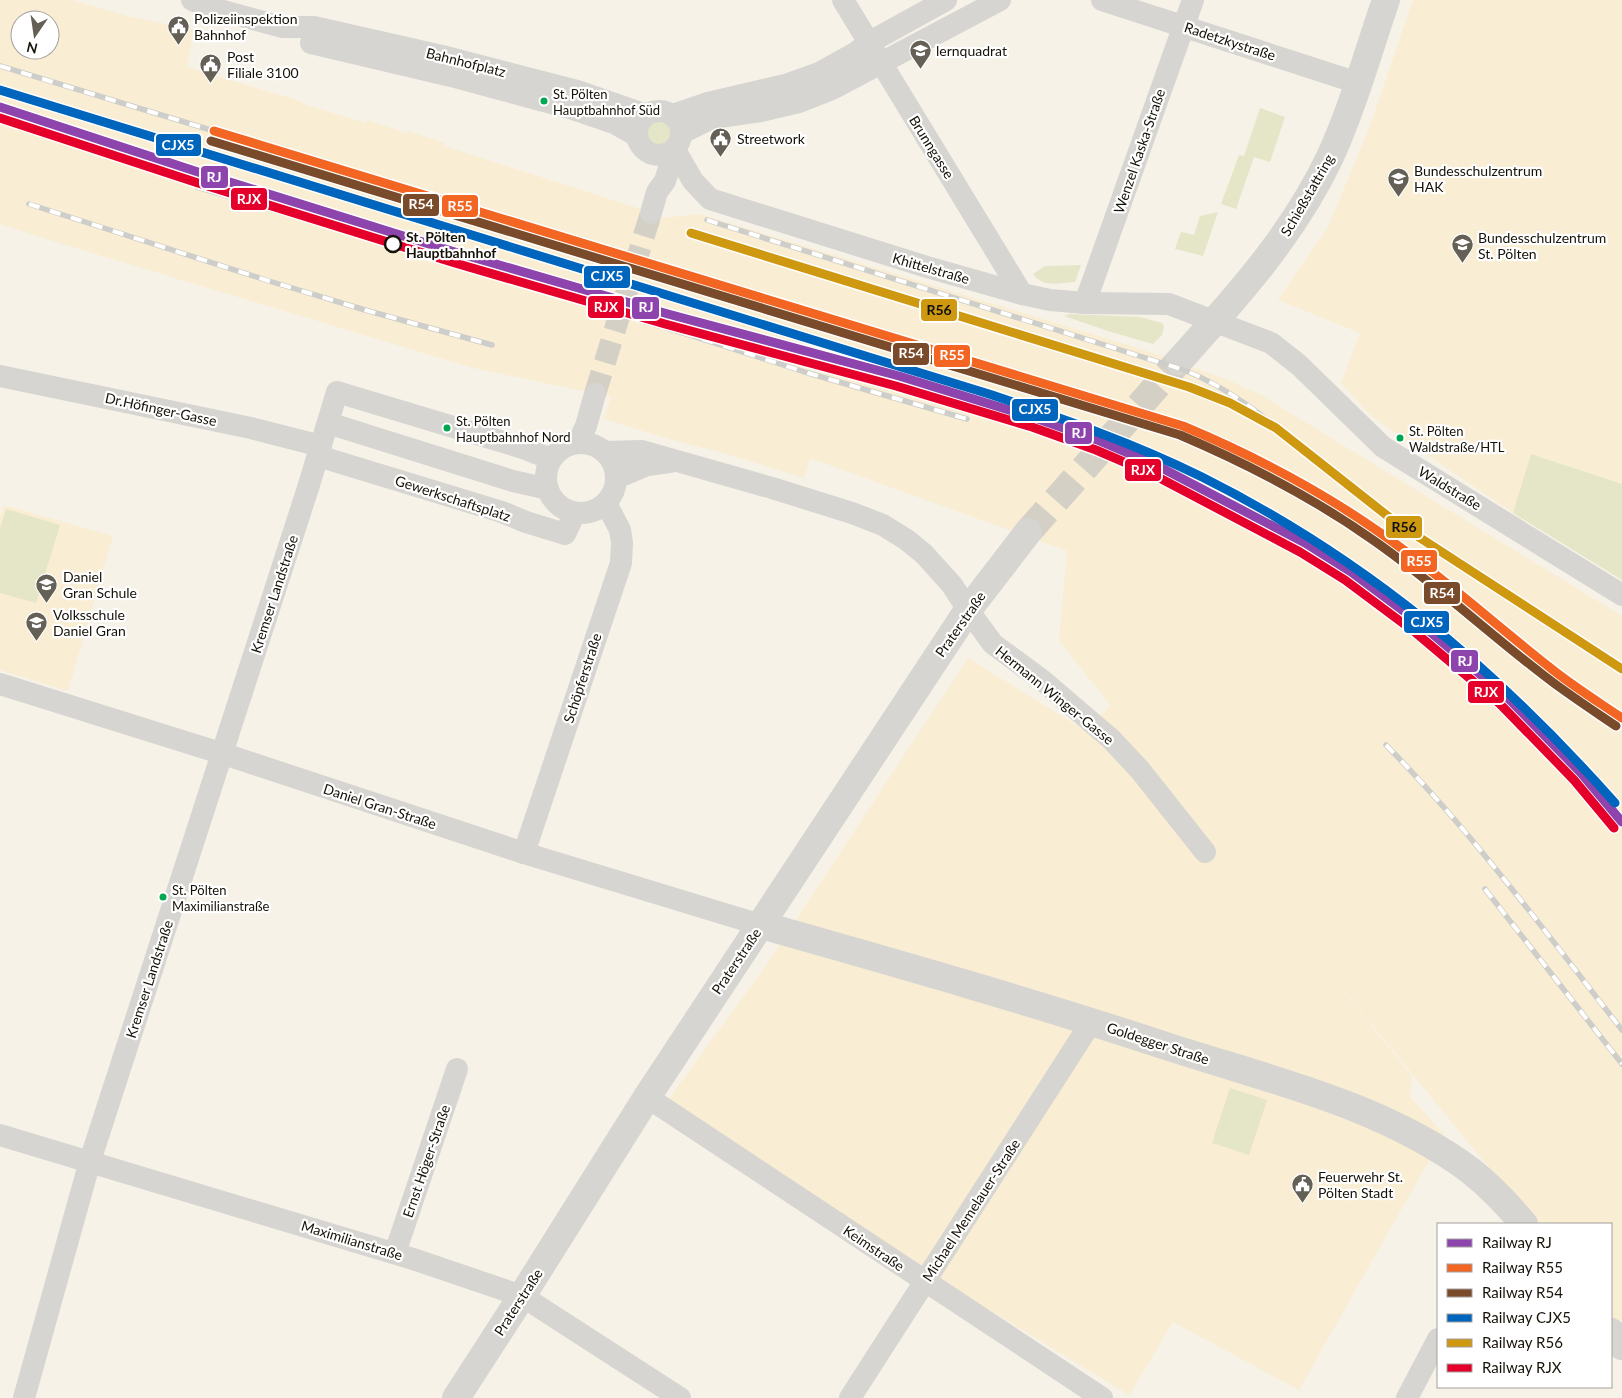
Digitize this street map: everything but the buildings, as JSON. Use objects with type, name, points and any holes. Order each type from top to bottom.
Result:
[{"type":"main road","name":"Schießstattring","points":[[1179,361],[1261,268],[1298,216],[1330,158],[1344,124],[1386,0]]},
{"type":"main road","name":"Praterstraße","points":[[456,1398],[647,1097],[968,610],[1028,532]]},
{"type":"main road","name":"Goldegger Straße","points":[[761,924],[983,988],[1330,1098],[1394,1124],[1441,1150],[1472,1172],[1498,1195],[1523,1223]]},
{"type":"main road","points":[[1612,1333],[1622,1346]]},
{"type":"street","name":"Bahnhofplatz","points":[[192,0],[212,8],[282,27],[314,28],[442,56],[578,90],[646,115]]},
{"type":"street","name":"Brunngasse","points":[[843,0],[1022,294]]},
{"type":"street","points":[[643,144],[659,156],[675,137],[714,101],[785,85],[819,73],[946,0]]},
{"type":"street","points":[[675,137],[712,118],[761,111],[799,102],[881,64],[1000,0]]},
{"type":"street","name":"Radetzkystraße","points":[[1102,0],[1358,83]]},
{"type":"street","name":"Wenzel Kaska-Straße","points":[[1085,303],[1193,0]]},
{"type":"street","name":"Bahnhofplatz","points":[[282,27],[305,41],[450,76],[574,110],[614,123],[643,144]]},
{"type":"street","points":[[652,112],[666,112],[675,137],[665,181],[654,202],[652,177],[638,128],[646,115],[652,112]]},
{"type":"street","name":"Khittelstraße","points":[[675,137],[693,181],[710,199],[927,267],[1022,294],[1050,300],[1085,303],[1169,304],[1215,322]]},
{"type":"street","name":"Waldstraße","points":[[1215,322],[1271,343],[1299,365],[1383,447],[1622,595]]},
{"type":"street","name":"Dr.Höfinger-Gasse","points":[[0,376],[251,428],[320,451]]},
{"type":"street","name":"Kremser Landstraße","points":[[24,1398],[90,1161],[320,451],[337,392],[522,448],[551,459]]},
{"type":"street","points":[[578,443],[586,426],[595,394]]},
{"type":"street","points":[[328,423],[513,481],[548,489]]},
{"type":"street","points":[[578,443],[592,445],[604,452],[611,459],[616,478],[615,487],[606,503],[592,511],[575,512],[564,508],[554,500],[548,489],[546,474],[551,459],[558,451],[578,443]]},
{"type":"street","name":"Gewerkschaftsplatz","points":[[320,451],[565,534],[575,512]]},
{"type":"street","name":"Hermann Winger-Gasse","points":[[604,452],[642,451],[772,488],[852,514],[883,526],[907,540],[924,554],[952,585],[993,644],[1042,680],[1111,739],[1140,770],[1205,852]]},
{"type":"street","name":"Hermann Winger-Gasse","points":[[616,478],[647,465],[679,461]]},
{"type":"street","name":"Schöpferstraße","points":[[524,853],[620,563],[622,543],[620,530],[606,503]]},
{"type":"street","name":"Daniel Gran-Straße","points":[[0,684],[222,754],[524,853],[761,924]]},
{"type":"street","name":"Michael Memelauer-Straße","points":[[850,1398],[1092,1022]]},
{"type":"street","name":"Ernst Höger-Straße","points":[[395,1254],[457,1069]]},
{"type":"street","name":"Keimstraße","points":[[647,1097],[1102,1398]]},
{"type":"street","name":"Maximilianstraße","points":[[0,1135],[395,1254],[522,1296],[680,1398]]},
{"type":"street","points":[[1406,1398],[1437,1341]]},
{"type":"shaded area","points":[[0,0],[72,0],[131,17],[194,30],[187,67],[366,123],[367,120],[407,133],[408,131],[445,143],[444,146],[664,218],[700,214],[1147,351],[1231,381],[1261,395],[1622,616],[1622,1330],[1612,1317],[1612,1223],[1534,1223],[1280,912],[1412,1076],[1410,1097],[1444,1134],[1299,1390],[1173,1322],[1129,1395],[947,1284],[668,1100],[765,967],[968,658],[1084,730],[1111,706],[1059,641],[1067,551],[810,458],[804,478],[604,419],[611,397],[473,368],[0,224]]},
{"type":"shaded area","name":"Bundesschulzentrum St. Pölten","points":[[1413,0],[1622,0],[1622,484],[1532,454],[1513,513],[1370,415],[1341,383],[1360,333],[1278,300],[1328,227],[1370,126]]},
{"type":"shaded area","name":"Daniel Gran Schule","points":[[4,505],[113,536],[68,691],[0,670],[0,517]]},
{"type":"green space","points":[[1260,108],[1285,117],[1270,162],[1254,157],[1236,209],[1221,204],[1239,155],[1244,156]]},
{"type":"green space","points":[[659,121],[667,125],[671,133],[667,141],[659,145],[651,141],[647,133],[651,125]]},
{"type":"green space","points":[[1218,212],[1203,256],[1175,249],[1181,232],[1194,235],[1200,216]]},
{"type":"green space","points":[[1081,265],[1075,282],[1046,283],[1033,274],[1045,266]]},
{"type":"green space","points":[[1070,314],[1140,317],[1162,323],[1164,326],[1162,335],[1153,344],[1064,316]]},
{"type":"green space","points":[[1531,454],[1622,484],[1622,580],[1513,513]]},
{"type":"green space","points":[[6,509],[60,525],[36,603],[0,593],[0,529]]},
{"type":"green space","points":[[1230,1088],[1267,1100],[1249,1155],[1212,1143]]},
{"type":"tunnel","points":[[595,394],[651,213]]},
{"type":"tunnel","points":[[1028,532],[1179,361]]},
{"type":"railway","points":[[0,66],[214,131]]},
{"type":"railway","points":[[197,187],[693,336],[808,373],[967,419]]},
{"type":"railway","points":[[29,204],[269,281],[492,345]]},
{"type":"railway","points":[[707,220],[1184,370],[1229,393],[1298,444]]},
{"type":"railway","points":[[1386,745],[1479,848],[1622,1030]]},
{"type":"railway","points":[[1485,889],[1622,1064]]},
{"type":"rail line","name":"CJX5","points":[[0,90],[989,394],[1070,422],[1150,453],[1202,477],[1318,543],[1424,619],[1474,661],[1522,706],[1615,803]]},
{"type":"rail line","name":"RJ","points":[[0,107],[201,173],[458,253],[668,314],[899,376],[1035,418],[1100,441],[1156,465],[1305,543],[1351,572],[1422,625],[1507,697],[1581,773],[1622,822]]},
{"type":"rail line","name":"RJX","points":[[0,118],[198,183],[455,263],[665,324],[896,386],[1032,427],[1096,450],[1152,474],[1300,552],[1345,580],[1416,633],[1500,704],[1574,780],[1614,828]]},
{"type":"rail line","name":"R55","points":[[214,131],[1183,426],[1284,474],[1356,516],[1422,564],[1557,673],[1622,718]]},
{"type":"rail line","name":"R54","points":[[211,141],[1180,435],[1279,482],[1350,524],[1416,572],[1551,681],[1616,726]]},
{"type":"rail line","name":"R56","points":[[691,233],[1189,387],[1230,403],[1276,428],[1394,521],[1622,669]]},
{"type":"place","name":"Polizeiinspektion Bahnhof","points":[[178,45]]},
{"type":"place","name":"lernquadrat","points":[[920,69]]},
{"type":"place","name":"Post Filiale 3100","points":[[211,83]]},
{"type":"place","name":"St. Pölten Hauptbahnhof Süd","points":[[544,101]]},
{"type":"place","name":"Streetwork","points":[[721,157]]},
{"type":"place","name":"Bundesschulzentrum HAK","points":[[1398,197]]},
{"type":"place","name":"St. Pölten Hauptbahnhof","points":[[393,244]]},
{"type":"place","name":"Bundesschulzentrum St. Pölten","points":[[1462,264]]},
{"type":"place","name":"St. Pölten Hauptbahnhof Nord","points":[[447,428]]},
{"type":"place","name":"St. Pölten Waldstraße/HTL","points":[[1400,438]]},
{"type":"place","name":"Daniel Gran Schule","points":[[47,603]]},
{"type":"place","name":"Volksschule Daniel Gran","points":[[37,641]]},
{"type":"place","name":"St. Pölten Maximilianstraße","points":[[163,897]]},
{"type":"place","name":"Feuerwehr St. Pölten Stadt","points":[[1302,1203]]}]
